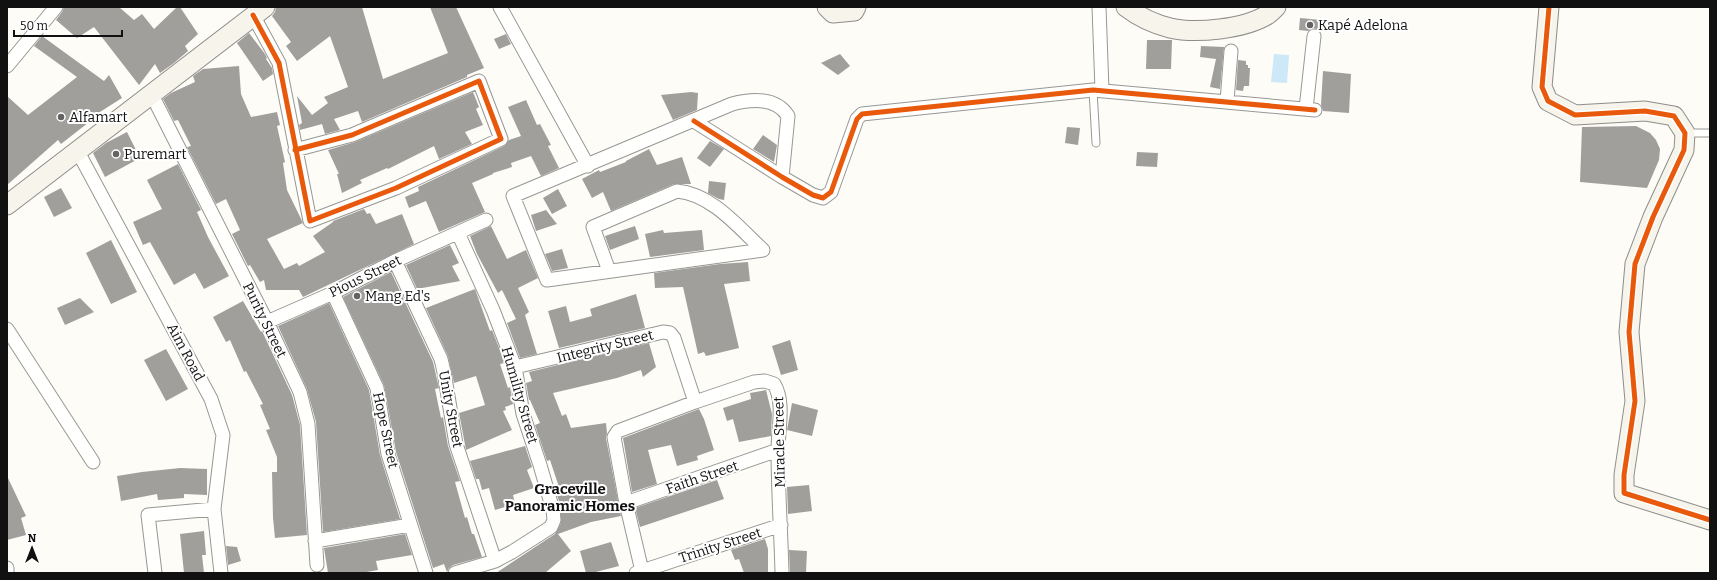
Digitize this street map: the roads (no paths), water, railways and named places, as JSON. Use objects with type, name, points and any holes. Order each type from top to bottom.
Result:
[{"type":"street","points":[[7,66],[56,7]]},
{"type":"street","points":[[500,7],[588,166]]},
{"type":"street","points":[[827,7],[833,13],[854,11],[856,7]]},
{"type":"street","points":[[1098,90],[1099,7]]},
{"type":"street","points":[[1126,7],[1140,17],[1171,28],[1205,31],[1239,26],[1267,15],[1276,7]]},
{"type":"street","points":[[1549,7],[1542,87],[1548,101],[1575,116],[1645,110],[1674,116],[1685,133],[1684,150],[1653,217],[1635,264],[1629,332],[1635,400],[1624,476],[1624,493],[1710,520]]},
{"type":"street","points":[[7,205],[259,11],[279,63],[295,150],[310,221],[396,188],[501,139],[479,80],[352,135],[295,150]]},
{"type":"street","points":[[694,121],[782,177],[813,195],[823,198],[831,192],[857,119],[862,114],[1098,90],[1311,109],[1314,36]]},
{"type":"street","points":[[1227,101],[1231,51]]},
{"type":"street","name":"Purity Street","points":[[148,96],[156,103],[267,322],[300,392],[308,424],[317,565]]},
{"type":"street","points":[[609,271],[593,227],[678,191],[687,192],[706,200],[725,214],[762,250],[547,280],[513,196],[588,166],[732,104],[746,100],[760,100],[783,108],[788,116],[782,177]]},
{"type":"street","name":"Aim Road","points":[[77,150],[211,399],[224,435],[214,510],[221,573]]},
{"type":"street","name":"Pious Street","points":[[267,322],[333,292],[395,261],[486,220]]},
{"type":"street","name":"Humility Street","points":[[455,573],[495,561],[512,552],[551,527],[554,520],[553,510],[540,465],[523,414],[515,367],[493,310],[458,233]]},
{"type":"street","name":"Unity Street","points":[[395,261],[441,359],[456,444],[495,561]]},
{"type":"street","name":"Hope Street","points":[[333,292],[377,388],[388,454],[426,573]]},
{"type":"street","points":[[7,329],[93,462]]},
{"type":"street","name":"Integrity Street","points":[[515,367],[663,332],[670,333],[674,338],[695,402]]},
{"type":"street","name":"Miracle Street","points":[[626,503],[614,437],[618,431],[754,382],[765,381],[774,384],[778,391],[780,400],[778,450],[782,573]]},
{"type":"street","name":"Faith Street","points":[[626,503],[778,450]]},
{"type":"street","points":[[626,503],[639,572]]},
{"type":"street","points":[[155,573],[148,515],[214,510]]},
{"type":"street","points":[[316,541],[410,525]]},
{"type":"street","name":"Trinity Street","points":[[639,572],[781,525]]},
{"type":"street","points":[[7,568],[7,573]]},
{"type":"lane","points":[[1096,143],[1098,90]]},
{"type":"lane","points":[[1685,133],[1710,133]]},
{"type":"water","points":[[1274,54],[1289,55],[1287,83],[1271,82]]},
{"type":"place","name":"Kapé Adelona","points":[[1310,25]]},
{"type":"place","name":"Alfamart","points":[[61,117]]},
{"type":"place","name":"Puremart","points":[[116,154]]},
{"type":"place","name":"Mang Ed's","points":[[357,296]]},
{"type":"district","name":"Graceville Panoramic Homes","points":[[570,498]]}]
